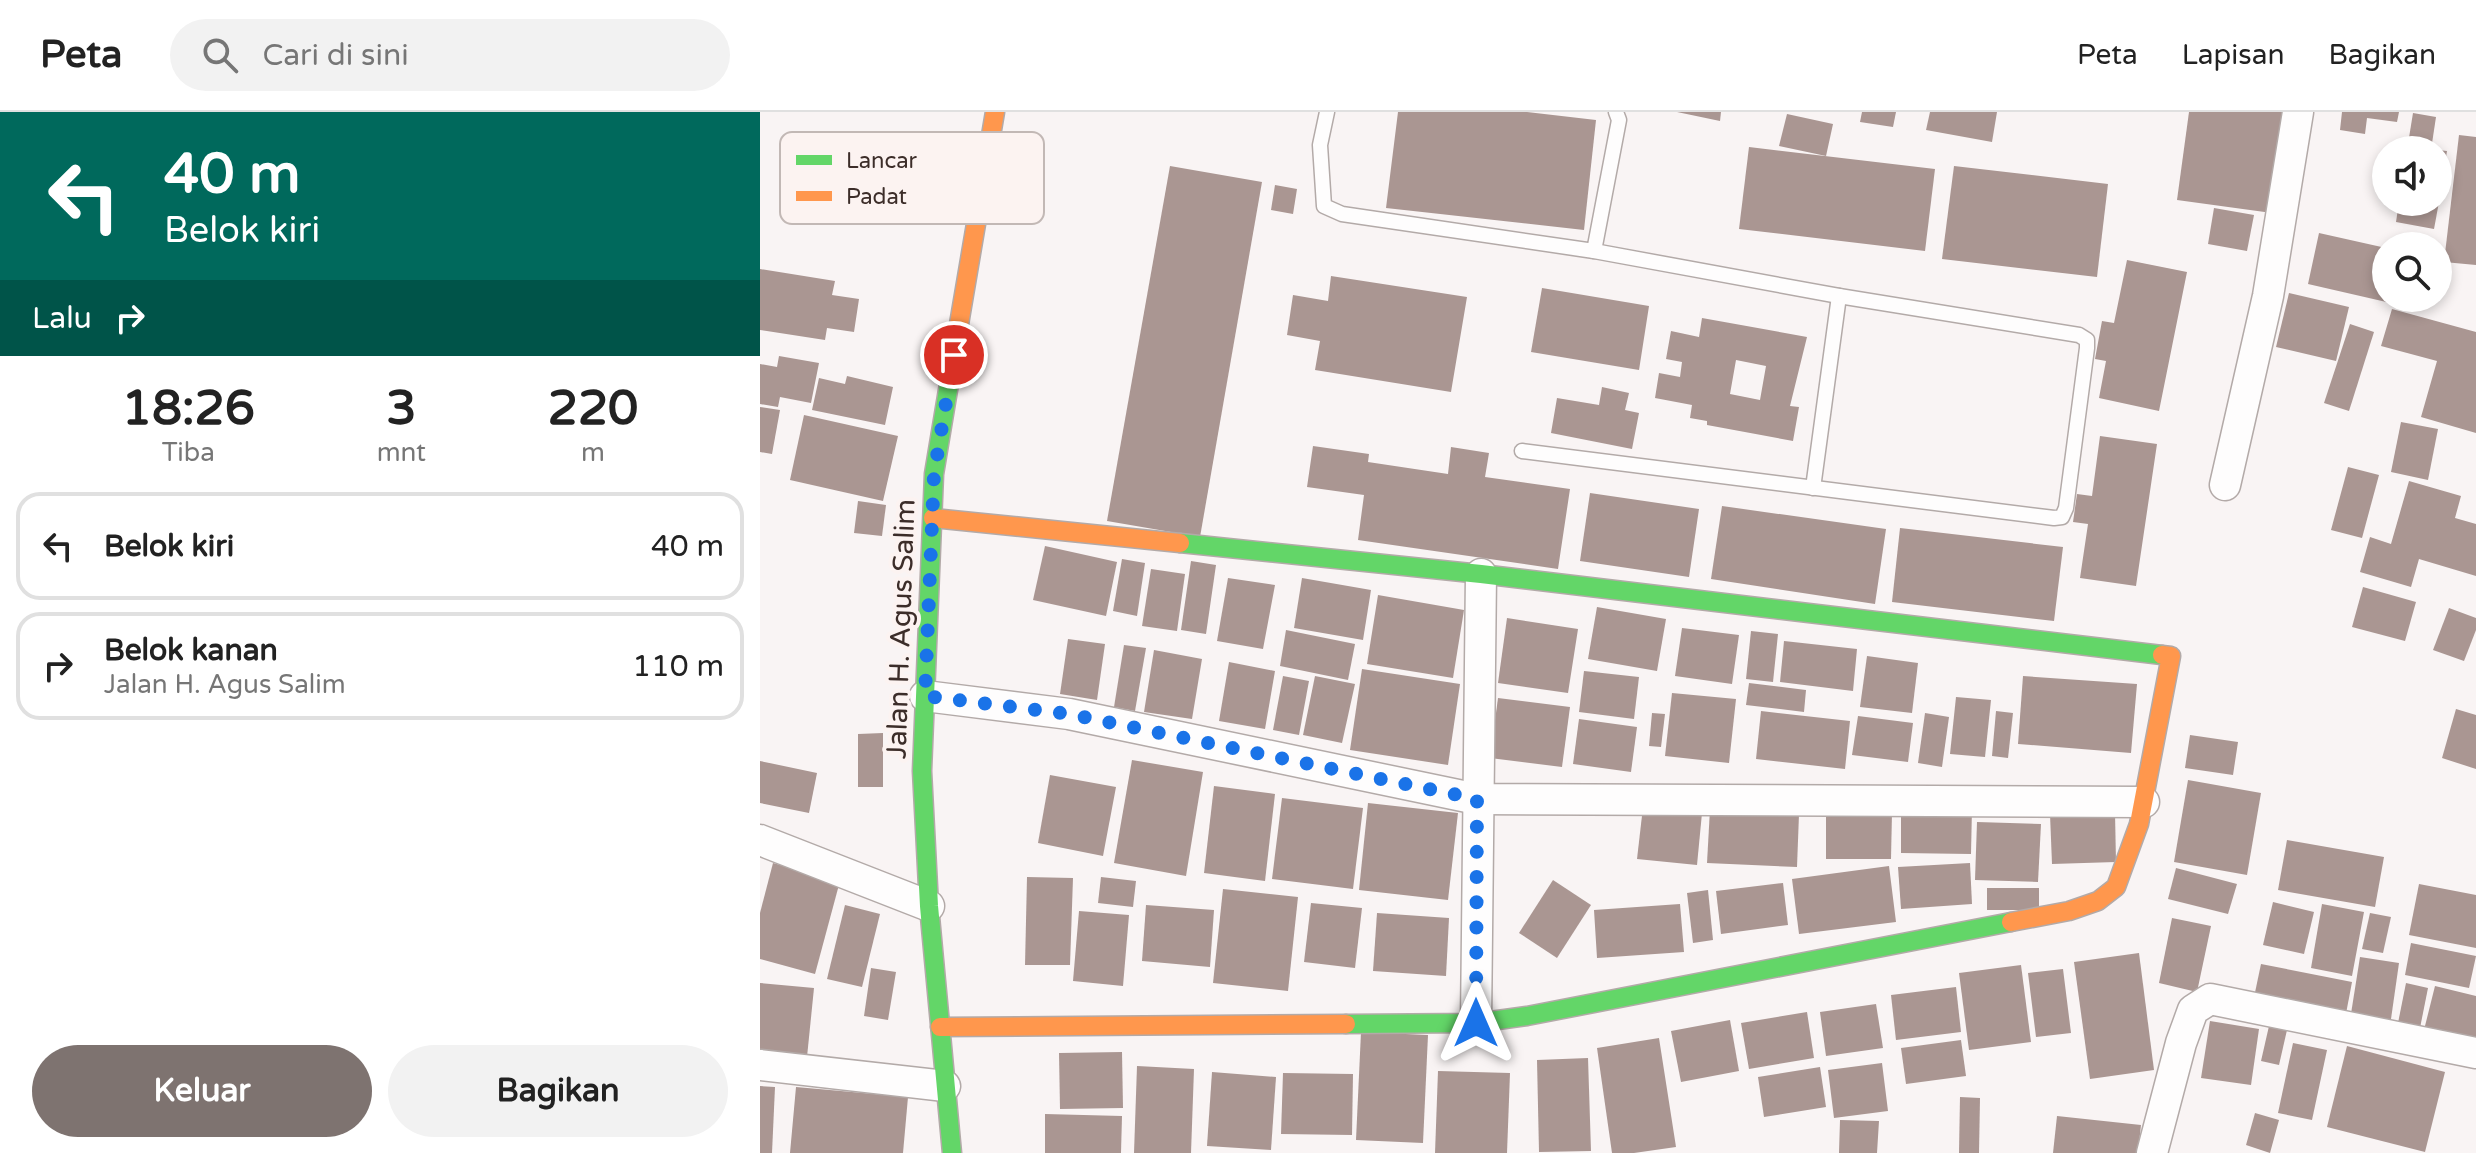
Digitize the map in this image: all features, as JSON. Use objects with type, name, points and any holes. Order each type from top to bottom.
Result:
[{"type":"street","name":"Jalan H. Agus Salim","points":[[992,132],[995,112]]},
{"type":"street","points":[[2225,485],[2268,296],[2298,112]]},
{"type":"street","name":"Jalan H. Agus Salim","points":[[952,1153],[929,906],[922,771],[934,474],[976,224]]},
{"type":"street","points":[[933,518],[1481,574],[2171,656],[2139,824],[2116,887],[2098,901],[2069,911],[1527,1016],[1476,1023],[940,1027]]},
{"type":"street","points":[[1476,1023],[1481,574]]},
{"type":"street","points":[[925,696],[1069,714],[1477,799],[2144,802]]},
{"type":"street","points":[[760,840],[929,906]]},
{"type":"street","points":[[2152,1153],[2181,1043],[2193,1010],[2210,999],[2476,1053]]},
{"type":"street","points":[[760,1065],[945,1086]]},
{"type":"lane","points":[[1327,112],[1320,145],[1324,206],[1342,214],[1594,251],[1839,296],[2079,335],[2087,340],[2068,494],[2062,517],[1522,451]]},
{"type":"lane","points":[[1594,251],[1619,120],[1616,112]]},
{"type":"lane","points":[[1813,488],[1839,296]]},
{"type":"building","points":[[1398,112],[1527,112],[1596,120],[1584,230],[1386,208]]},
{"type":"building","points":[[1677,112],[1721,112],[1720,121]]},
{"type":"building","points":[[1862,112],[1896,112],[1893,127],[1860,122]]},
{"type":"building","points":[[1930,112],[1997,112],[1992,142],[1926,130]]},
{"type":"building","points":[[2189,112],[2286,112],[2272,213],[2177,200]]},
{"type":"building","points":[[2342,112],[2399,112],[2397,122],[2367,118],[2365,134],[2340,130]]},
{"type":"building","points":[[2413,113],[2436,117],[2433,136],[2409,136]]},
{"type":"building","points":[[1787,114],[1833,124],[1826,156],[1779,146]]},
{"type":"building","points":[[2459,135],[2476,137],[2476,265],[2452,263],[2452,232],[2448,232],[2449,216],[2452,216]]},
{"type":"building","points":[[1749,147],[1935,169],[1925,251],[1739,229]]},
{"type":"building","points":[[1170,166],[1262,182],[1200,537],[1107,521]]},
{"type":"building","points":[[1954,166],[2108,184],[2097,277],[1942,259]]},
{"type":"building","points":[[1275,185],[1297,189],[1293,214],[1271,210]]},
{"type":"building","points":[[2214,208],[2254,215],[2247,251],[2208,244]]},
{"type":"building","points":[[2397,216],[2436,216],[2434,229],[2396,222]]},
{"type":"building","points":[[2319,233],[2372,245],[2372,299],[2308,284]]},
{"type":"building","points":[[2127,260],[2187,272],[2159,411],[2099,398],[2106,361],[2095,359],[2102,321],[2114,323]]},
{"type":"building","points":[[760,269],[835,281],[832,295],[859,299],[854,332],[827,328],[825,340],[760,330]]},
{"type":"building","points":[[1331,276],[1467,297],[1451,392],[1315,370],[1320,341],[1287,335],[1293,295],[1328,301]]},
{"type":"building","points":[[1542,288],[1649,306],[1639,370],[1531,352]]},
{"type":"building","points":[[2289,293],[2349,307],[2336,361],[2276,347]]},
{"type":"building","points":[[2391,312],[2403,312],[2476,332],[2476,433],[2421,417],[2437,361],[2381,346]]},
{"type":"building","points":[[1702,318],[1807,337],[1790,406],[1799,407],[1793,441],[1707,425],[1707,421],[1690,418],[1692,405],[1655,398],[1659,373],[1680,377],[1682,362],[1666,359],[1671,331],[1699,337]],"holes":[[[1736,360],[1766,366],[1760,400],[1730,394]]]},
{"type":"building","points":[[2350,324],[2374,332],[2349,411],[2324,403]]},
{"type":"building","points":[[779,356],[819,363],[811,403],[780,397],[778,407],[760,404],[760,364],[777,367]]},
{"type":"building","points":[[847,376],[893,387],[885,425],[812,410],[819,378],[845,384]]},
{"type":"building","points":[[1602,387],[1629,393],[1625,410],[1639,413],[1632,449],[1551,433],[1557,398],[1599,405]]},
{"type":"building","points":[[760,407],[780,410],[772,454],[760,452]]},
{"type":"building","points":[[804,415],[898,436],[883,501],[790,480]]},
{"type":"building","points":[[2401,422],[2438,429],[2428,480],[2391,472]]},
{"type":"building","points":[[2100,436],[2157,444],[2136,586],[2080,578],[2088,524],[2073,522],[2077,494],[2092,496]]},
{"type":"building","points":[[1313,446],[1369,454],[1368,462],[1448,474],[1451,447],[1489,453],[1485,477],[1570,489],[1558,569],[1358,540],[1364,495],[1307,487]]},
{"type":"building","points":[[2348,467],[2379,475],[2362,538],[2331,530]]},
{"type":"building","points":[[2409,481],[2461,496],[2455,518],[2476,524],[2476,576],[2419,559],[2411,587],[2360,572],[2370,537],[2391,544]]},
{"type":"building","points":[[1590,493],[1699,509],[1689,577],[1580,561]]},
{"type":"building","points":[[858,501],[886,505],[882,536],[854,533]]},
{"type":"building","points":[[1722,506],[1886,529],[1875,604],[1711,579]]},
{"type":"building","points":[[1900,528],[2063,547],[2054,621],[1892,602]]},
{"type":"building","points":[[1045,546],[1117,562],[1106,616],[1033,600]]},
{"type":"building","points":[[1122,559],[1145,563],[1137,616],[1113,611]]},
{"type":"building","points":[[1191,561],[1216,565],[1206,634],[1181,630]]},
{"type":"building","points":[[1151,569],[1185,574],[1177,631],[1142,626]]},
{"type":"building","points":[[1228,578],[1275,585],[1263,649],[1217,641]]},
{"type":"building","points":[[1302,578],[1371,590],[1363,640],[1294,628]]},
{"type":"building","points":[[2363,587],[2416,602],[2405,641],[2352,627]]},
{"type":"building","points":[[1378,595],[1464,610],[1453,678],[1367,664]]},
{"type":"building","points":[[1597,607],[1666,619],[1657,671],[1588,659]]},
{"type":"building","points":[[2449,608],[2476,618],[2476,630],[2464,661],[2433,650]]},
{"type":"building","points":[[1507,618],[1578,629],[1568,693],[1498,683]]},
{"type":"building","points":[[1682,628],[1739,635],[1732,684],[1675,676]]},
{"type":"building","points":[[1286,630],[1355,644],[1348,680],[1280,666]]},
{"type":"building","points":[[1751,631],[1778,634],[1773,682],[1746,679]]},
{"type":"building","points":[[1068,639],[1105,644],[1097,700],[1060,694]]},
{"type":"building","points":[[1784,641],[1857,649],[1853,691],[1780,682]]},
{"type":"building","points":[[1124,645],[1146,648],[1135,711],[1114,707]]},
{"type":"building","points":[[1154,650],[1202,659],[1192,719],[1144,712]]},
{"type":"building","points":[[1867,656],[1918,663],[1912,713],[1860,707]]},
{"type":"building","points":[[1229,662],[1275,671],[1265,729],[1219,721]]},
{"type":"building","points":[[1362,669],[1460,684],[1448,765],[1350,750]]},
{"type":"building","points":[[1584,671],[1639,677],[1634,719],[1579,712]]},
{"type":"building","points":[[1283,676],[1309,681],[1299,735],[1273,730]]},
{"type":"building","points":[[1315,676],[1355,684],[1342,743],[1303,735]]},
{"type":"building","points":[[2023,676],[2137,684],[2131,753],[2018,744]]},
{"type":"building","points":[[1749,683],[1806,690],[1804,712],[1746,705]]},
{"type":"building","points":[[1672,693],[1736,699],[1729,763],[1665,756]]},
{"type":"building","points":[[1956,697],[1991,700],[1985,757],[1950,754]]},
{"type":"building","points":[[1498,698],[1570,707],[1562,767],[1490,758]]},
{"type":"building","points":[[2456,709],[2476,715],[2476,769],[2442,758]]},
{"type":"building","points":[[1761,711],[1850,721],[1845,769],[1756,759]]},
{"type":"building","points":[[1996,711],[2013,713],[2008,758],[1992,756]]},
{"type":"building","points":[[1652,713],[1665,714],[1661,747],[1649,746]]},
{"type":"building","points":[[1925,713],[1949,717],[1942,767],[1918,763]]},
{"type":"building","points":[[1858,716],[1913,723],[1908,762],[1852,755]]},
{"type":"building","points":[[1579,719],[1637,727],[1631,772],[1573,764]]},
{"type":"building","points":[[883,733],[883,787],[858,787],[858,734]]},
{"type":"building","points":[[2190,735],[2238,742],[2233,775],[2185,768]]},
{"type":"building","points":[[1132,760],[1203,772],[1186,876],[1114,863]]},
{"type":"building","points":[[760,761],[817,773],[809,813],[760,803]]},
{"type":"building","points":[[1050,775],[1116,787],[1103,856],[1038,843]]},
{"type":"building","points":[[2188,780],[2261,793],[2247,875],[2174,862]]},
{"type":"building","points":[[1214,786],[1275,794],[1265,881],[1204,873]]},
{"type":"building","points":[[1282,798],[1363,808],[1353,889],[1272,879]]},
{"type":"building","points":[[1368,803],[1458,813],[1448,900],[1359,890]]},
{"type":"building","points":[[1643,807],[1702,813],[1697,865],[1637,859]]},
{"type":"building","points":[[1901,807],[1972,808],[1971,854],[1901,853]]},
{"type":"building","points":[[1710,809],[1799,814],[1797,867],[1707,863]]},
{"type":"building","points":[[1826,812],[1892,812],[1891,859],[1826,859]]},
{"type":"building","points":[[2115,813],[2116,862],[2052,864],[2050,814]]},
{"type":"building","points":[[1977,822],[2041,824],[2038,882],[1975,880]]},
{"type":"building","points":[[2287,840],[2384,857],[2375,907],[2278,890]]},
{"type":"building","points":[[773,863],[840,881],[815,974],[760,959],[760,913]]},
{"type":"building","points":[[1970,863],[1972,904],[1901,909],[1898,867]]},
{"type":"building","points":[[1889,866],[1896,922],[1799,934],[1792,879]]},
{"type":"building","points":[[2176,868],[2237,884],[2228,914],[2168,899]]},
{"type":"building","points":[[1027,877],[1073,878],[1070,965],[1025,965]]},
{"type":"building","points":[[1101,877],[1136,881],[1133,907],[1098,903]]},
{"type":"building","points":[[1553,880],[1591,905],[1557,958],[1519,933]]},
{"type":"building","points":[[1783,883],[1788,925],[1721,934],[1716,891]]},
{"type":"building","points":[[2419,884],[2476,895],[2476,948],[2409,935]]},
{"type":"building","points":[[1987,888],[2039,888],[2039,910],[1987,910]]},
{"type":"building","points":[[1223,889],[1298,897],[1288,991],[1213,983]]},
{"type":"building","points":[[1708,890],[1713,940],[1693,943],[1687,893]]},
{"type":"building","points":[[2273,902],[2314,912],[2304,954],[2263,945]]},
{"type":"building","points":[[1311,903],[1362,908],[1355,968],[1304,962]]},
{"type":"building","points":[[1680,904],[1684,952],[1597,958],[1594,910]]},
{"type":"building","points":[[2322,904],[2364,912],[2352,976],[2311,968]]},
{"type":"building","points":[[845,905],[880,914],[862,987],[827,979]]},
{"type":"building","points":[[1146,905],[1214,910],[1210,967],[1142,961]]},
{"type":"building","points":[[1079,911],[1129,915],[1123,986],[1073,981]]},
{"type":"building","points":[[1377,913],[1449,918],[1446,976],[1373,971]]},
{"type":"building","points":[[2370,913],[2391,917],[2383,953],[2362,949]]},
{"type":"building","points":[[2172,918],[2211,926],[2197,992],[2159,983]]},
{"type":"building","points":[[2411,943],[2476,956],[2469,988],[2405,975]]},
{"type":"building","points":[[2139,953],[2154,1070],[2090,1079],[2074,962]]},
{"type":"building","points":[[2360,957],[2399,963],[2390,1026],[2350,1020]]},
{"type":"building","points":[[2261,964],[2352,982],[2345,1019],[2253,1002]]},
{"type":"building","points":[[2021,965],[2031,1042],[1969,1050],[1959,973]]},
{"type":"building","points":[[871,968],[896,972],[888,1020],[864,1016]]},
{"type":"building","points":[[2063,969],[2071,1033],[2036,1037],[2028,973]]},
{"type":"building","points":[[760,983],[814,988],[807,1057],[760,1053]]},
{"type":"building","points":[[2406,983],[2428,988],[2420,1028],[2398,1023]]},
{"type":"building","points":[[2435,986],[2476,996],[2476,1043],[2424,1030]]},
{"type":"building","points":[[1956,987],[1961,1032],[1896,1040],[1891,995]]},
{"type":"building","points":[[1876,1004],[1883,1048],[1826,1056],[1820,1012]]},
{"type":"building","points":[[1807,1012],[1814,1058],[1749,1069],[1741,1023]]},
{"type":"building","points":[[1730,1020],[1739,1071],[1681,1082],[1671,1031]]},
{"type":"building","points":[[2210,1021],[2259,1029],[2251,1085],[2201,1078]]},
{"type":"building","points":[[2269,1026],[2287,1030],[2279,1065],[2261,1061]]},
{"type":"building","points":[[1361,1032],[1428,1035],[1423,1143],[1356,1140]]},
{"type":"building","points":[[1659,1038],[1676,1147],[1612,1153],[1597,1048]]},
{"type":"building","points":[[1961,1040],[1966,1076],[1906,1084],[1901,1048]]},
{"type":"building","points":[[2293,1043],[2327,1050],[2312,1120],[2278,1113]]},
{"type":"building","points":[[2347,1046],[2445,1072],[2425,1152],[2327,1127]]},
{"type":"building","points":[[1122,1052],[1123,1108],[1060,1109],[1059,1053]]},
{"type":"building","points":[[1588,1058],[1591,1151],[1539,1152],[1537,1060]]},
{"type":"building","points":[[1882,1063],[1888,1111],[1834,1118],[1828,1070]]},
{"type":"building","points":[[1137,1066],[1194,1069],[1191,1153],[1134,1153]]},
{"type":"building","points":[[1820,1067],[1826,1107],[1764,1117],[1758,1077]]},
{"type":"building","points":[[1438,1071],[1510,1073],[1507,1153],[1435,1153]]},
{"type":"building","points":[[1212,1072],[1276,1077],[1271,1150],[1207,1146]]},
{"type":"building","points":[[1283,1073],[1353,1074],[1352,1135],[1281,1134]]},
{"type":"building","points":[[760,1086],[775,1087],[772,1153],[760,1153]]},
{"type":"building","points":[[796,1087],[908,1097],[903,1153],[790,1153]]},
{"type":"building","points":[[1960,1097],[1980,1098],[1979,1153],[1959,1153]]},
{"type":"building","points":[[2255,1113],[2279,1120],[2270,1153],[2246,1145]]},
{"type":"building","points":[[1045,1114],[1122,1116],[1121,1153],[1045,1153]]},
{"type":"building","points":[[2057,1116],[2141,1125],[2138,1153],[2053,1153]]},
{"type":"building","points":[[1840,1120],[1879,1121],[1877,1153],[1839,1153]]},
{"type":"traffic: fast","points":[[952,1153],[929,906],[922,771],[934,474],[957,336]]},
{"type":"traffic: fast","points":[[1180,543],[1481,574],[2162,655]]},
{"type":"traffic: fast","points":[[1346,1024],[1476,1023],[1527,1016],[2011,922]]},
{"type":"traffic: slow","points":[[992,132],[995,112]]},
{"type":"traffic: slow","points":[[957,336],[976,224]]},
{"type":"traffic: slow","points":[[933,518],[1180,543]]},
{"type":"traffic: slow","points":[[2011,922],[2069,911],[2098,901],[2116,887],[2139,824],[2171,656],[2162,655]]},
{"type":"traffic: slow","points":[[940,1027],[1346,1024]]},
{"type":"route","points":[[954,355],[934,474],[925,696],[1069,714],[1477,799],[1476,1023]]}]
